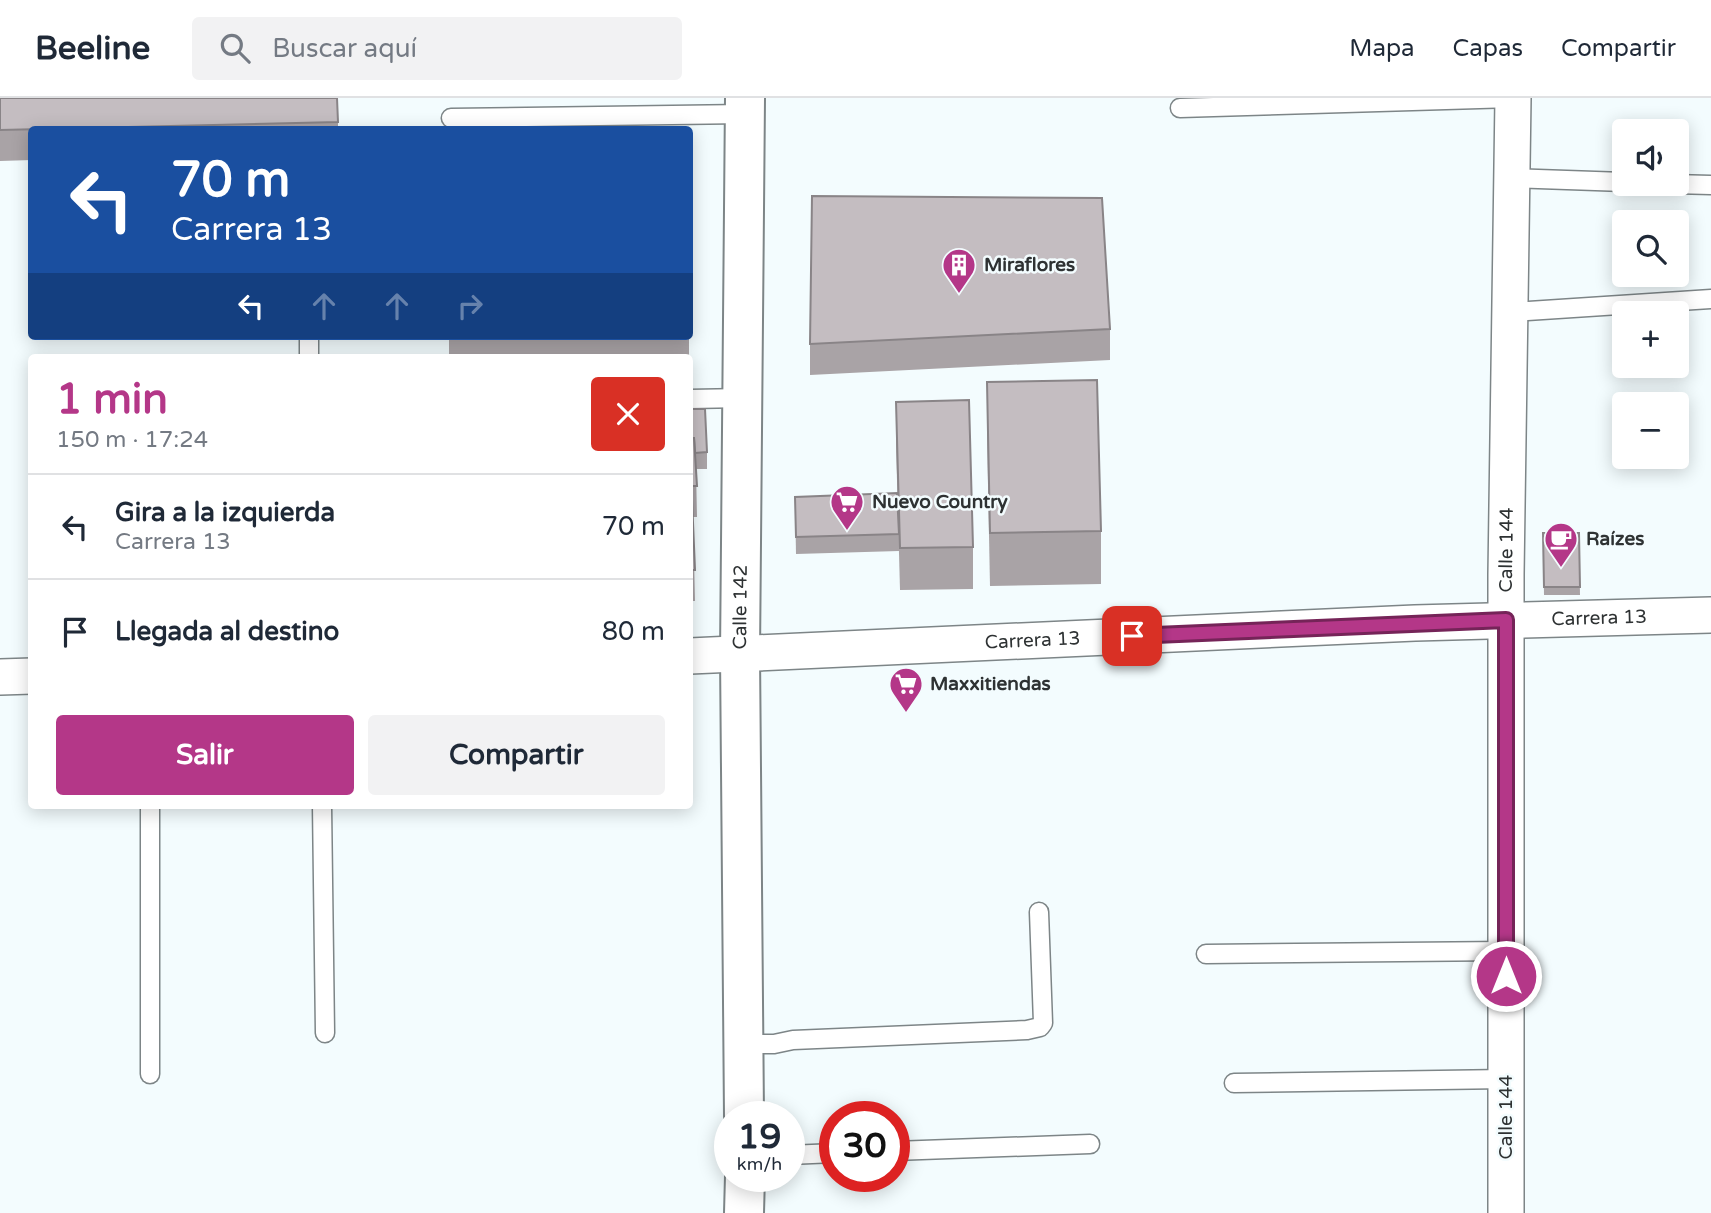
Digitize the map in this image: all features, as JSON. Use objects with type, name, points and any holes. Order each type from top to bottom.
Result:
[{"type":"main road","name":"Calle 142","points":[[744,1101],[740,654],[745,106]]},
{"type":"main road","points":[[744,1213],[745,1192]]},
{"type":"street","name":"Calle 144","points":[[1506,1213],[1506,620],[1513,98]]},
{"type":"street","name":"Carrera 13","points":[[693,656],[1506,620],[1711,615]]},
{"type":"street","points":[[0,677],[28,676]]},
{"type":"lane","points":[[1180,108],[1513,98]]},
{"type":"lane","points":[[451,118],[745,106]]},
{"type":"lane","points":[[1512,178],[1612,182]]},
{"type":"lane","points":[[1689,184],[1711,185]]},
{"type":"lane","points":[[1511,312],[1711,299]]},
{"type":"lane","points":[[693,399],[744,398]]},
{"type":"lane","points":[[150,809],[150,1074]]},
{"type":"lane","points":[[322,809],[325,1033]]},
{"type":"lane","points":[[742,1044],[1027,1030],[1040,1027],[1043,1023],[1039,912]]},
{"type":"lane","points":[[1206,954],[1506,951]]},
{"type":"lane","points":[[1234,1083],[1506,1079]]},
{"type":"lane","points":[[910,1150],[1090,1144]]},
{"type":"building","points":[[0,98],[337,98],[338,122],[28,126],[28,129],[0,130]]},
{"type":"building","name":"Miraflores","points":[[812,196],[1102,198],[1110,329],[810,344]]},
{"type":"building","points":[[1097,380],[1101,531],[990,533],[987,382]]},
{"type":"building","points":[[969,400],[973,547],[900,548],[896,402]]},
{"type":"building","points":[[693,409],[705,409],[707,452],[695,453]]},
{"type":"building","points":[[693,438],[694,438],[697,486],[693,486]]},
{"type":"building","points":[[897,493],[899,534],[796,537],[795,497]]},
{"type":"building","points":[[693,523],[695,570],[693,570]]},
{"type":"building","name":"Raízes","points":[[1543,533],[1579,533],[1580,587],[1544,587]]},
{"type":"place","name":"Miraflores","points":[[959,295]]},
{"type":"place","name":"Nuevo Country","points":[[847,532]]},
{"type":"place","name":"Raízes","points":[[1561,569]]},
{"type":"place","name":"Maxxitiendas","points":[[906,714]]},
{"type":"route","points":[[1132,636],[1506,620],[1506,976]]}]
